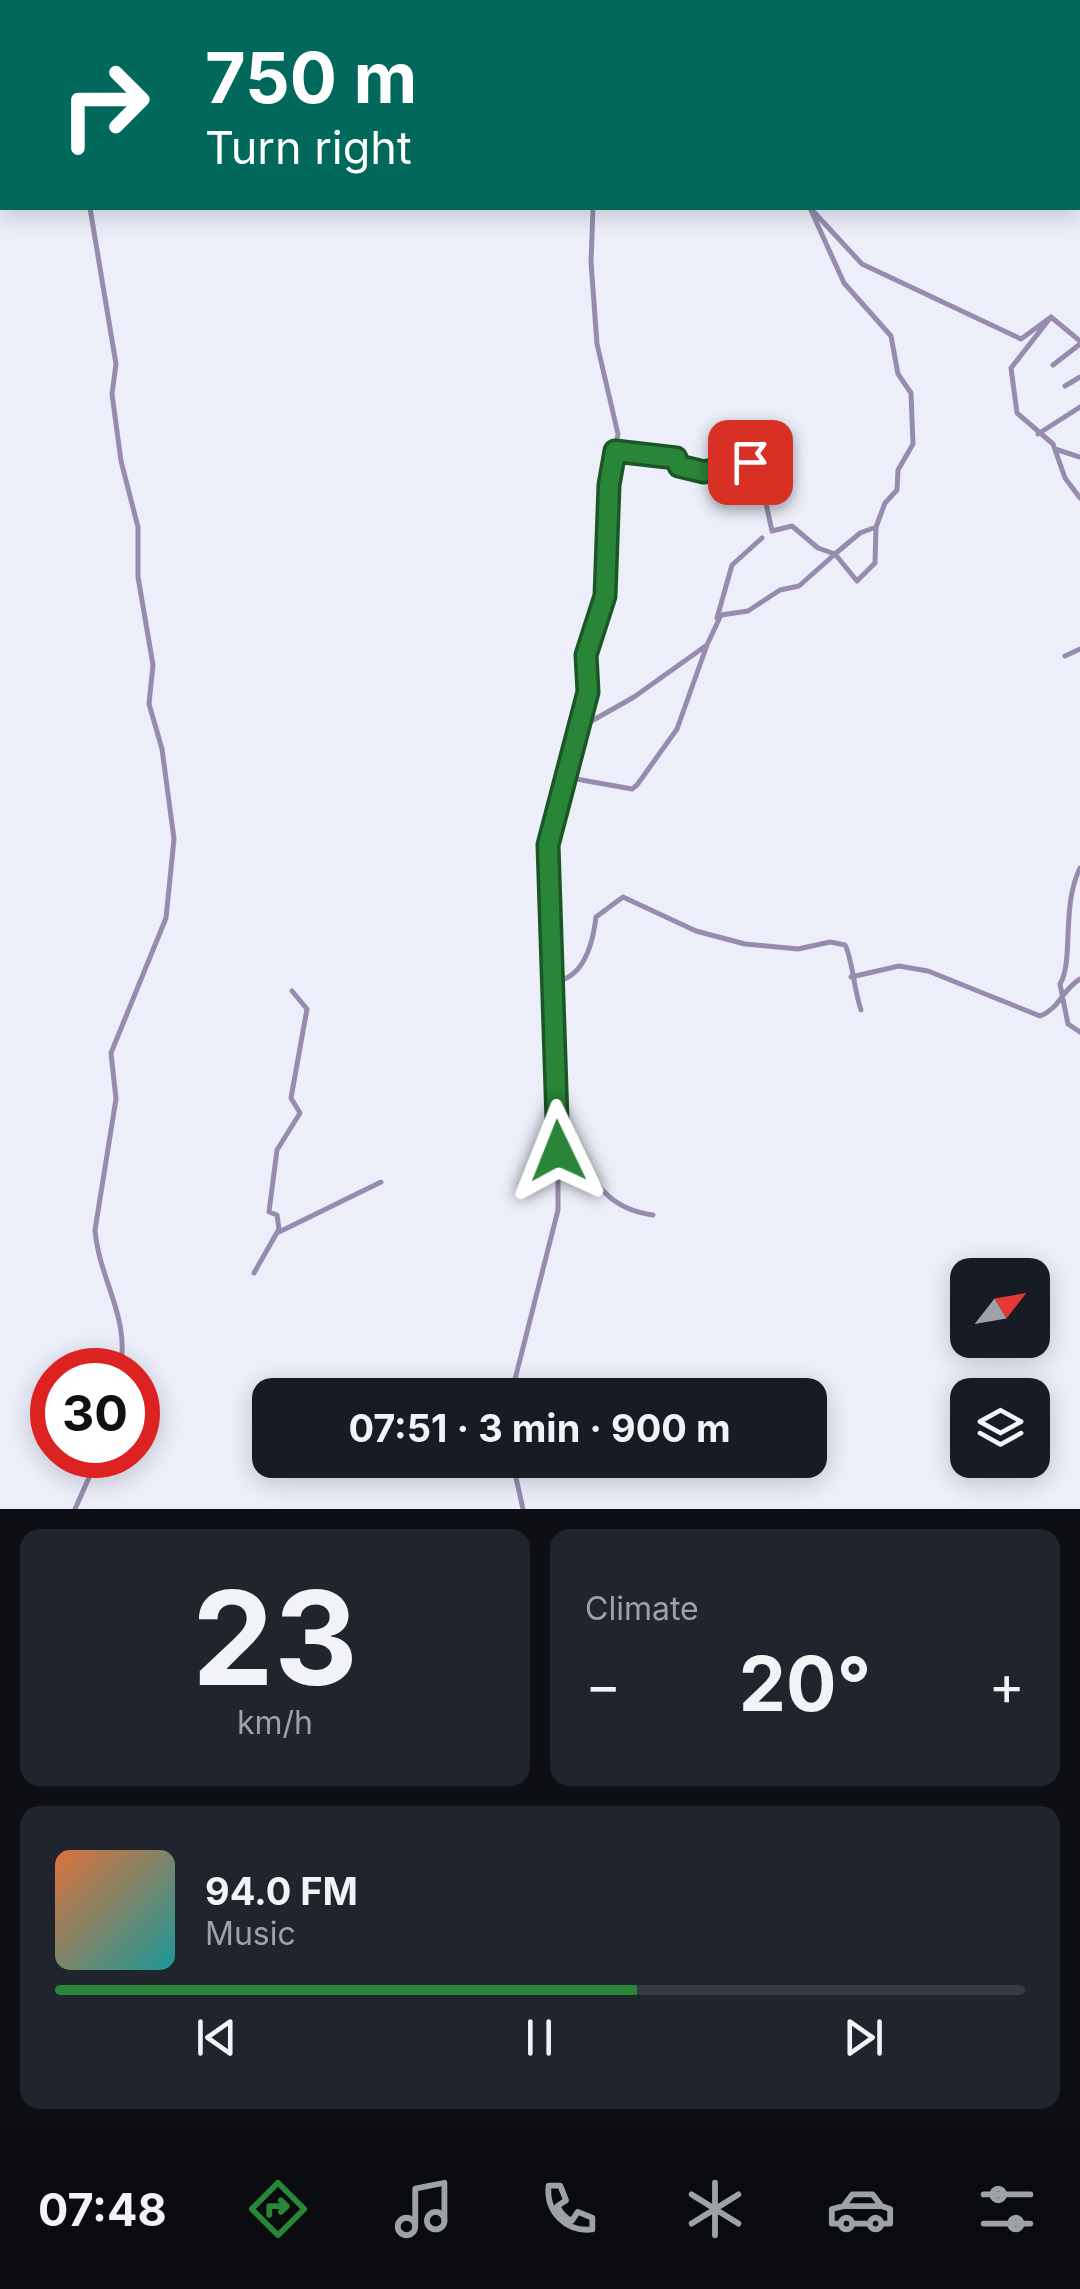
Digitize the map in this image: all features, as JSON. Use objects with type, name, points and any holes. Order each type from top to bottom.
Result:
[{"type":"street","points":[[90,210],[116,364],[112,394],[121,460],[138,527],[138,577],[153,665],[149,704],[162,749],[174,839],[166,918],[111,1053],[116,1099],[95,1230],[96,1247],[120,1310],[124,1348]]},
{"type":"street","points":[[514,1378],[558,1210],[560,1129],[548,845],[588,692],[586,655],[605,596],[609,485],[615,451],[616,414],[598,344],[590,262],[593,210]]},
{"type":"street","points":[[615,451],[676,458],[679,466],[704,472],[750,462],[760,476],[772,531],[792,526],[818,548],[835,554],[858,581],[875,563],[876,526],[885,503],[896,490],[898,470],[910,456],[913,444],[911,393],[898,374],[891,336],[844,283],[811,210]]},
{"type":"street","points":[[812,210],[862,264],[1021,339],[1027,348]]},
{"type":"street","points":[[1021,339],[1051,317]]},
{"type":"street","points":[[1051,317],[1080,342],[1053,365]]},
{"type":"street","points":[[1051,317],[1011,368],[1017,413],[1056,449],[1080,458]]},
{"type":"street","points":[[1065,386],[1080,377]]},
{"type":"street","points":[[1038,434],[1080,407]]},
{"type":"street","points":[[1056,449],[1065,478],[1080,498]]},
{"type":"street","points":[[717,618],[748,611],[780,590],[799,586],[860,533],[876,526]]},
{"type":"street","points":[[565,777],[632,789],[638,786],[677,728],[732,566],[762,538]]},
{"type":"street","points":[[578,729],[634,697],[707,645]]},
{"type":"street","points":[[1066,656],[1080,649]]},
{"type":"street","points":[[1080,868],[1068,900],[1067,970],[1060,984],[1068,1024],[1080,1032]]},
{"type":"street","points":[[553,982],[563,981],[583,962],[594,938],[596,917],[622,898],[696,932],[745,944],[798,949],[830,942],[846,944],[861,1010]]},
{"type":"street","points":[[851,977],[899,966],[928,972],[1040,1016],[1056,1007],[1064,990],[1080,980]]},
{"type":"street","points":[[1064,990],[1080,990]]},
{"type":"street","points":[[254,1273],[276,1234],[277,1216],[269,1212],[268,1195],[277,1170],[277,1150],[300,1113],[290,1098],[307,1010],[292,991]]},
{"type":"street","points":[[560,1129],[595,1186],[637,1213],[653,1216]]},
{"type":"street","points":[[276,1234],[381,1182]]},
{"type":"street","points":[[75,1509],[89,1478]]},
{"type":"street","points":[[516,1478],[523,1509]]},
{"type":"route","points":[[558,1151],[558,1054],[553,1013],[548,845],[588,692],[586,655],[605,596],[609,485],[615,451],[660,460],[676,458],[679,466],[704,472],[750,462]]}]
